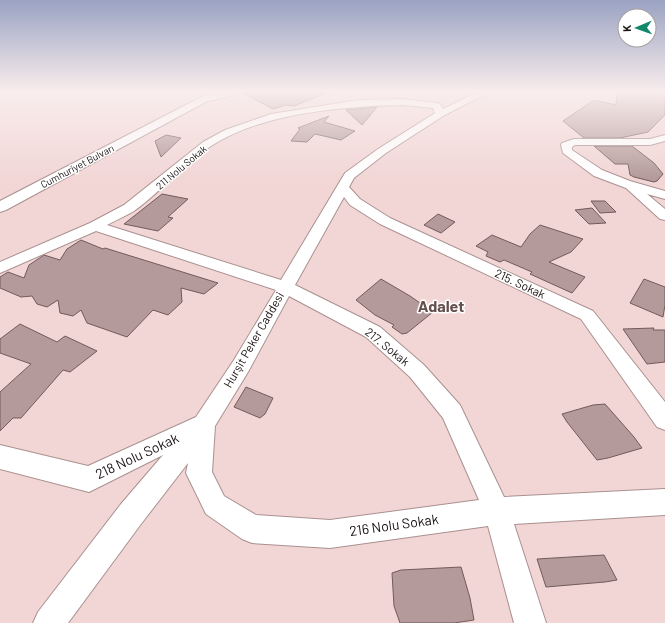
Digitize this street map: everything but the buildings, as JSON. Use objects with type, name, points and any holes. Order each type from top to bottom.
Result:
[{"type":"main road","name":"Cumhuriyet Bulvarı","points":[[0,196],[154,121]]},
{"type":"main road","name":"Cumhuriyet Bulvarı","points":[[0,207],[160,121]]},
{"type":"street","name":"211 Nolu Sokak","points":[[0,268],[95,226],[129,208],[207,144],[229,132],[262,121]]},
{"type":"street","name":"Hurşit Peker Caddesi","points":[[49,623],[131,514],[204,424],[242,366],[285,287],[349,176],[382,151],[429,121]]},
{"type":"street","points":[[665,138],[650,142],[574,142],[566,145],[567,151],[598,173],[626,184],[665,195]]},
{"type":"street","points":[[626,184],[665,216]]},
{"type":"street","name":"215. Sokak","points":[[342,187],[355,202],[385,221],[587,315],[665,420]]},
{"type":"street","name":"217. Sokak","points":[[95,226],[285,287],[373,332],[417,371],[452,412],[497,511],[530,623]]},
{"type":"street","name":"218 Nolu Sokak","points":[[0,457],[89,479],[204,424]]},
{"type":"street","name":"216 Nolu Sokak","points":[[204,424],[199,473],[215,505],[252,529],[330,534],[497,511],[665,502]]},
{"type":"district","name":"Adalet","points":[[441,306]]}]
